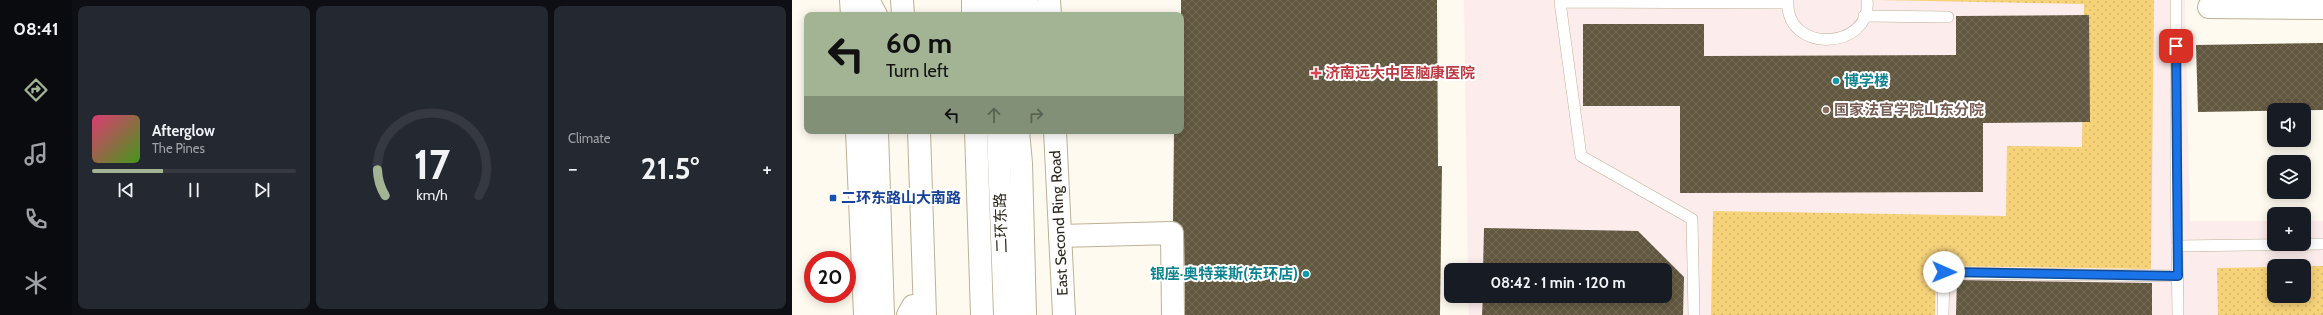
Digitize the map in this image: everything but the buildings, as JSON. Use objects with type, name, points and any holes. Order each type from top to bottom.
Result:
[{"type":"main road","points":[[851,0],[852,12]]},
{"type":"main road","points":[[868,0],[874,12]]},
{"type":"main road","points":[[884,12],[885,0]]},
{"type":"main road","points":[[902,0],[903,12]]},
{"type":"main road","points":[[914,0],[915,12]]},
{"type":"main road","points":[[972,0],[973,12]]},
{"type":"main road","points":[[995,0],[995,12]]},
{"type":"main road","points":[[1001,0],[1003,12]]},
{"type":"main road","points":[[1012,12],[1016,0]]},
{"type":"main road","points":[[1025,0],[1031,12]]},
{"type":"main road","points":[[1049,0],[1050,12]]},
{"type":"main road","points":[[2209,7],[2323,8]]},
{"type":"main road","points":[[857,134],[865,315]]},
{"type":"main road","points":[[877,134],[882,315]]},
{"type":"main road","points":[[907,134],[915,313]]},
{"type":"main road","points":[[915,313],[919,134]]},
{"type":"main road","points":[[976,134],[982,315]]},
{"type":"main road","name":"二环东路","points":[[998,134],[1005,315]]},
{"type":"main road","points":[[1018,134],[1021,163],[1025,315]]},
{"type":"main road","name":"East Second Ring Road","points":[[1055,134],[1064,315]]},
{"type":"main road","points":[[1060,236],[1172,233],[1173,315]]},
{"type":"lane","points":[[1694,315],[1692,219],[1581,156],[1560,2],[1788,1],[1790,16],[1797,27],[1808,36],[1820,40],[1834,40],[1846,36],[1856,28],[1864,16],[1866,0]]},
{"type":"lane","points":[[2176,0],[2178,315]]},
{"type":"lane","points":[[1864,16],[1948,17]]},
{"type":"lane","points":[[2177,246],[2323,244]]},
{"type":"lane","points":[[1943,315],[1944,272],[2178,276]]},
{"type":"shaded area","name":"国家法官学院山东分院","points":[[1464,0],[2185,0],[2190,221],[2267,221],[2267,251],[2311,251],[2311,221],[2323,221],[2323,315],[1469,315],[1468,303],[1672,303],[1672,263],[1468,263]]},
{"type":"shaded area","points":[[1876,0],[2154,0],[2151,269],[1936,266],[1935,315],[1711,315],[1713,211],[2006,216],[2007,146],[2082,147],[2084,4]]},
{"type":"shaded area","points":[[2311,266],[2323,266],[2323,315],[2218,315],[2217,268],[2267,267],[2267,303],[2311,303]]},
{"type":"place","name":"济南远大中医脑康医院","points":[[1316,73]]},
{"type":"place","name":"博学楼","points":[[1836,81]]},
{"type":"place","name":"国家法官学院山东分院","points":[[1826,110]]},
{"type":"place","name":"二环东路山大南路","points":[[833,198]]},
{"type":"place","name":"银座·奥特莱斯(东环店)","points":[[1306,274]]},
{"type":"route","points":[[1944,272],[2178,276],[2176,46]]}]
